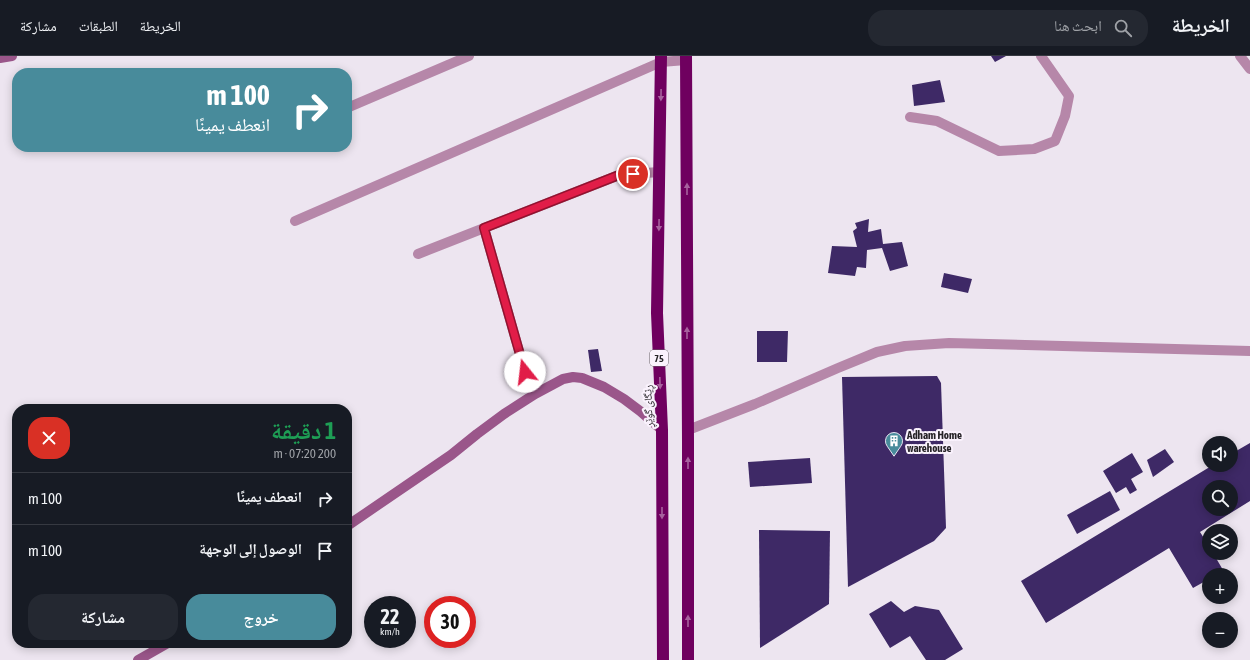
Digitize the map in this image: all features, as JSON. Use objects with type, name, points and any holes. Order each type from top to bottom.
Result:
[{"type":"highway","points":[[686,58],[688,660]]},
{"type":"highway","name":"ڕێگای گوێڕ","points":[[661,59],[657,313],[662,430],[663,660]]},
{"type":"street","points":[[0,58],[12,56]]},
{"type":"street","points":[[352,106],[469,56]]},
{"type":"street","points":[[910,117],[937,121],[999,151],[1034,149],[1055,141],[1065,116],[1069,96],[1041,56]]},
{"type":"street","points":[[1240,56],[1250,70]]},
{"type":"street","points":[[294,221],[661,59],[686,58]]},
{"type":"street","points":[[418,254],[619,175],[660,172]]},
{"type":"street","points":[[484,228],[525,372]]},
{"type":"street","points":[[688,430],[755,404],[877,352],[905,346],[949,343],[1250,351]]},
{"type":"street","points":[[352,522],[416,477],[451,455],[504,414],[535,394],[563,379],[574,377],[582,378],[604,387],[624,399],[662,430]]},
{"type":"street","points":[[138,660],[159,648]]},
{"type":"building","points":[[991,56],[1006,56],[995,62]]},
{"type":"building","points":[[940,80],[945,102],[914,106],[912,85]]},
{"type":"building","points":[[869,219],[868,232],[881,229],[883,244],[902,242],[908,266],[890,271],[882,248],[867,250],[866,268],[857,267],[855,276],[828,273],[832,246],[857,247],[853,231],[857,228],[855,223]]},
{"type":"building","points":[[944,273],[972,279],[968,293],[941,287]]},
{"type":"building","points":[[757,331],[788,331],[787,362],[757,362]]},
{"type":"building","points":[[598,349],[602,371],[591,372],[588,350]]},
{"type":"building","name":"Adham Home warehouse","points":[[937,376],[941,383],[946,528],[934,541],[848,587],[842,377]]},
{"type":"building","points":[[1250,443],[1250,501],[1238,508],[1238,480],[1202,480],[1202,516],[1226,516],[1213,524],[1202,524],[1202,531],[1200,532],[1202,535],[1202,560],[1217,560],[1222,568],[1202,568],[1202,583],[1193,588],[1169,548],[1046,623],[1021,581],[1202,472],[1238,472],[1238,450]]},
{"type":"building","points":[[1165,449],[1174,462],[1153,477],[1147,460]]},
{"type":"building","points":[[1132,453],[1143,472],[1131,479],[1137,490],[1130,494],[1126,487],[1116,493],[1103,471]]},
{"type":"building","points":[[810,458],[812,483],[750,487],[748,462]]},
{"type":"building","points":[[1110,491],[1120,510],[1077,534],[1067,515]]},
{"type":"building","points":[[759,530],[830,531],[829,604],[760,648]]},
{"type":"building","points":[[891,601],[904,612],[915,606],[939,610],[963,649],[945,660],[926,660],[910,636],[890,648],[869,614]]},
{"type":"place","name":"Adham Home warehouse","points":[[894,456]]},
{"type":"route","points":[[525,372],[484,228],[619,175],[633,174]]}]
